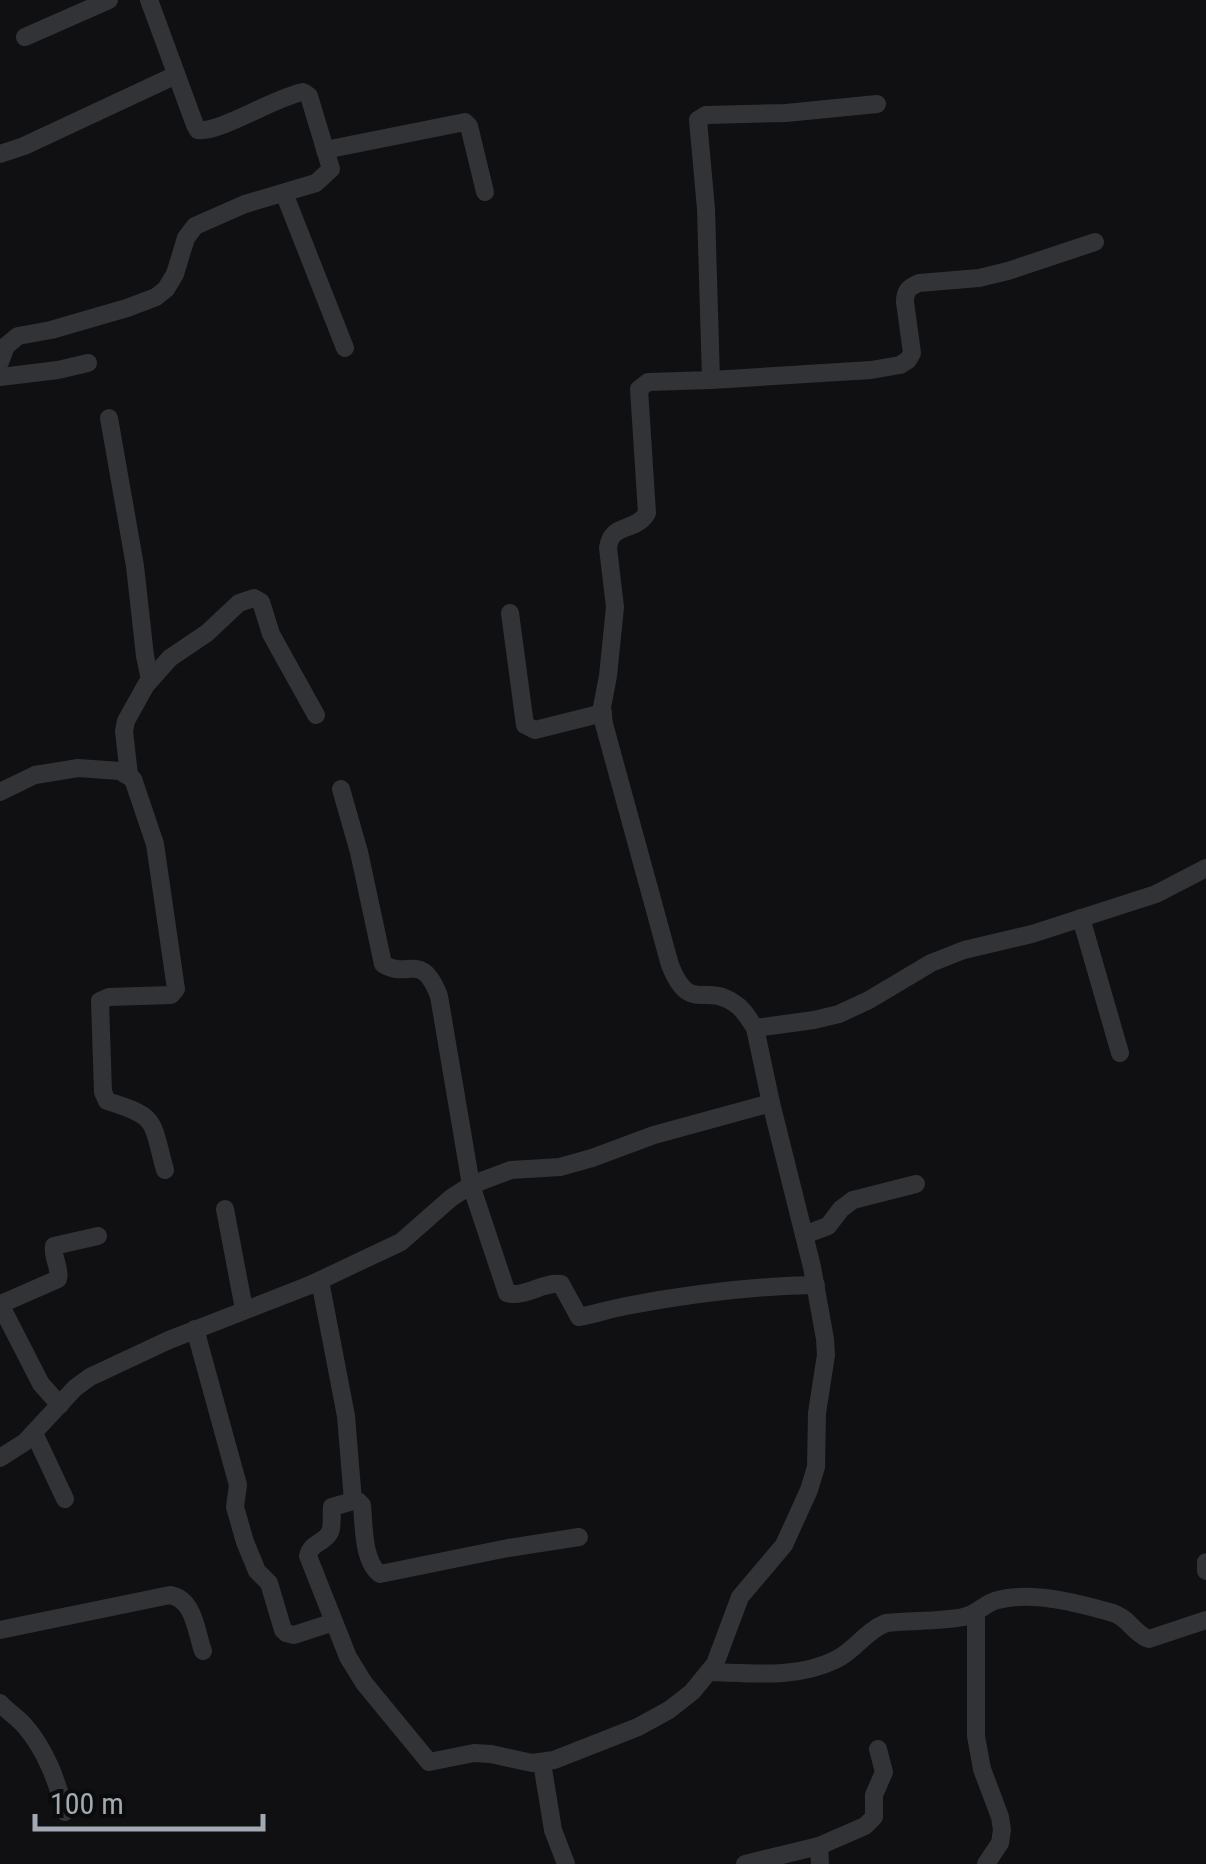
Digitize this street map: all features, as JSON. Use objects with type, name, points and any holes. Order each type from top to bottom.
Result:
[{"type":"street","points":[[25,37],[109,0]]},
{"type":"street","points":[[0,362],[9,342],[18,336],[51,330],[156,297],[175,274],[186,238],[194,226],[245,204],[316,182],[329,173],[330,164],[306,93],[298,92],[210,130],[198,130],[149,0]]},
{"type":"street","points":[[0,154],[176,75]]},
{"type":"street","points":[[711,380],[706,209],[698,120],[706,115],[786,113],[877,104]]},
{"type":"street","points":[[325,150],[465,122],[485,192]]},
{"type":"street","points":[[284,193],[345,348]]},
{"type":"street","points":[[579,1537],[377,1574],[365,1538],[362,1506],[353,1501],[332,1507],[328,1536],[308,1550],[348,1657],[425,1760],[434,1762],[474,1753],[542,1763],[638,1727],[680,1701],[708,1672],[725,1642],[740,1597],[784,1545],[816,1468],[816,1413],[826,1339],[755,1028],[735,1003],[725,998],[692,995],[677,982],[603,713],[615,607],[609,538],[644,519],[647,513],[639,389],[648,382],[848,372],[900,365],[912,353],[905,302],[910,287],[1008,271],[1094,242]]},
{"type":"street","points":[[0,377],[88,363]]},
{"type":"street","points":[[108,418],[135,566],[150,680]]},
{"type":"street","points":[[164,1170],[150,1120],[136,1110],[107,1101],[103,1092],[100,1002],[108,996],[171,994],[176,990],[156,844],[129,775],[126,721],[150,680],[170,658],[208,633],[247,599],[254,598],[261,602],[272,634],[316,715]]},
{"type":"street","points":[[510,613],[525,726],[535,730],[603,713]]},
{"type":"street","points":[[0,792],[56,770],[101,768],[129,775]]},
{"type":"street","points":[[341,789],[383,964],[422,970],[439,996],[471,1184],[506,1293],[518,1295],[561,1284],[580,1317],[724,1290],[816,1285]]},
{"type":"street","points":[[755,1028],[839,1014],[948,956],[1156,894],[1206,868]]},
{"type":"street","points":[[1082,918],[1120,1053]]},
{"type":"street","points":[[0,1458],[34,1434],[90,1376],[401,1242],[471,1184],[510,1170],[560,1166],[592,1158],[654,1135],[771,1104]]},
{"type":"street","points":[[804,1234],[828,1226],[853,1200],[916,1184]]},
{"type":"street","points":[[225,1209],[244,1309]]},
{"type":"street","points":[[60,1405],[41,1384],[0,1304],[58,1279],[54,1246],[98,1236]]},
{"type":"street","points":[[320,1280],[346,1416],[353,1501]]},
{"type":"street","points":[[196,1329],[238,1484],[235,1507],[242,1534],[258,1571],[269,1583],[284,1630],[294,1634],[334,1622]]},
{"type":"street","points":[[34,1434],[66,1499]]},
{"type":"street","points":[[1206,1562],[1206,1571]]},
{"type":"street","points":[[0,1630],[170,1595],[178,1596],[188,1607],[202,1652]]},
{"type":"street","points":[[708,1672],[801,1671],[836,1660],[886,1623],[967,1617],[995,1600],[1014,1598],[1060,1602],[1118,1614],[1138,1633],[1150,1638],[1206,1620]]},
{"type":"street","points":[[976,1613],[976,1736],[982,1769],[1002,1830],[1000,1843],[986,1864]]},
{"type":"street","points":[[0,1703],[39,1746],[52,1770],[64,1812]]},
{"type":"street","points":[[745,1864],[820,1855],[871,1822],[874,1795],[884,1772],[878,1749]]},
{"type":"street","points":[[542,1763],[553,1830],[566,1864]]}]
